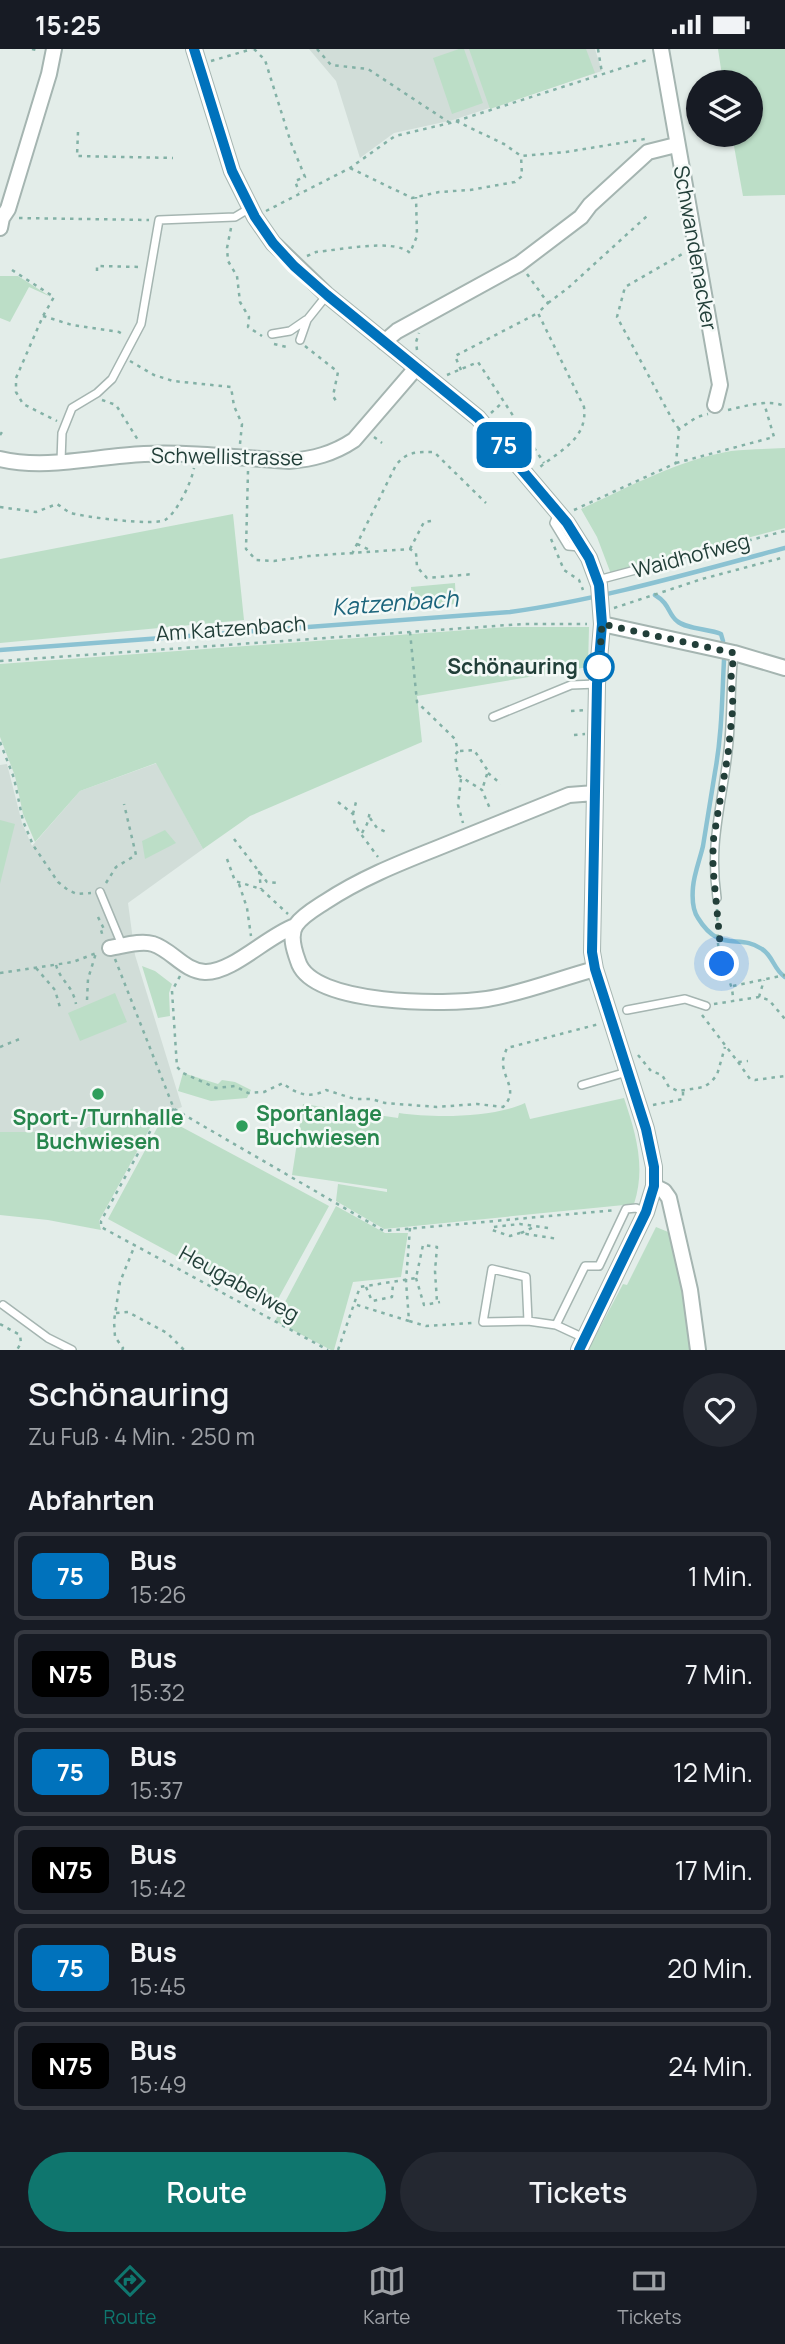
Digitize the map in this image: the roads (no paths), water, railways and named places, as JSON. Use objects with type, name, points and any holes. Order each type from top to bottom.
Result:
[{"type":"street","points":[[194,49],[225,151],[250,208],[273,243],[294,266],[384,342],[417,360],[478,418],[505,447],[583,546],[598,582],[602,624],[597,684],[592,952],[651,1147],[654,1186],[646,1212],[582,1344]]},
{"type":"street","points":[[0,228],[29,143],[49,50]]},
{"type":"street","name":"Schwandenacker","points":[[658,53],[676,124],[676,145],[720,384],[717,409]]},
{"type":"street","points":[[384,342],[397,331],[519,264],[582,217],[590,205],[648,152],[676,145]]},
{"type":"street","name":"Schwellistrasse","points":[[0,459],[48,463],[148,454],[289,461],[326,456],[354,440],[417,360]]},
{"type":"street","points":[[602,624],[734,653],[785,668]]},
{"type":"street","points":[[113,947],[149,943],[189,968],[203,972],[217,971],[348,887],[384,870],[569,795],[595,793]]},
{"type":"street","points":[[293,921],[293,947],[299,966],[306,976],[331,989],[368,996],[429,1002],[485,999],[517,993],[595,969]]},
{"type":"street","points":[[654,1186],[664,1191],[669,1198],[690,1290],[698,1350]]},
{"type":"lane","points":[[61,461],[62,433],[72,408],[112,379],[141,324],[159,220],[235,217],[250,208]]},
{"type":"lane","points":[[300,339],[307,320],[327,295]]},
{"type":"lane","points":[[268,336],[290,331],[307,320]]},
{"type":"lane","name":"Waidhofweg","points":[[598,582],[658,564]]},
{"type":"lane","points":[[717,898],[713,842],[728,754],[733,706],[731,678],[734,653]]},
{"type":"lane","points":[[493,717],[570,685],[597,684]]},
{"type":"lane","points":[[96,893],[113,947]]},
{"type":"lane","points":[[627,1010],[685,999],[706,1006]]},
{"type":"lane","points":[[582,1085],[628,1072]]},
{"type":"lane","points":[[556,1325],[585,1266],[599,1266],[626,1209],[636,1208],[646,1212]]},
{"type":"lane","points":[[528,1321],[526,1277],[492,1269],[483,1322],[528,1321],[556,1325],[582,1344]]},
{"type":"lane","points":[[4,1305],[48,1338],[72,1350]]},
{"type":"waterway","name":"Katzenbach","points":[[0,650],[510,612],[614,592],[785,548]]},
{"type":"waterway","points":[[655,595],[664,602],[677,621],[686,626],[721,634],[723,641]]},
{"type":"waterway","points":[[724,660],[719,744],[703,846],[694,882],[694,907],[698,918],[714,936],[745,942],[762,949],[785,977]]},
{"type":"place","name":"Schönauring","points":[[599,667]]},
{"type":"place","name":"Sport-/Turnhalle Buchwiesen","points":[[98,1094]]},
{"type":"place","name":"Sportanlage Buchwiesen","points":[[242,1126]]}]
